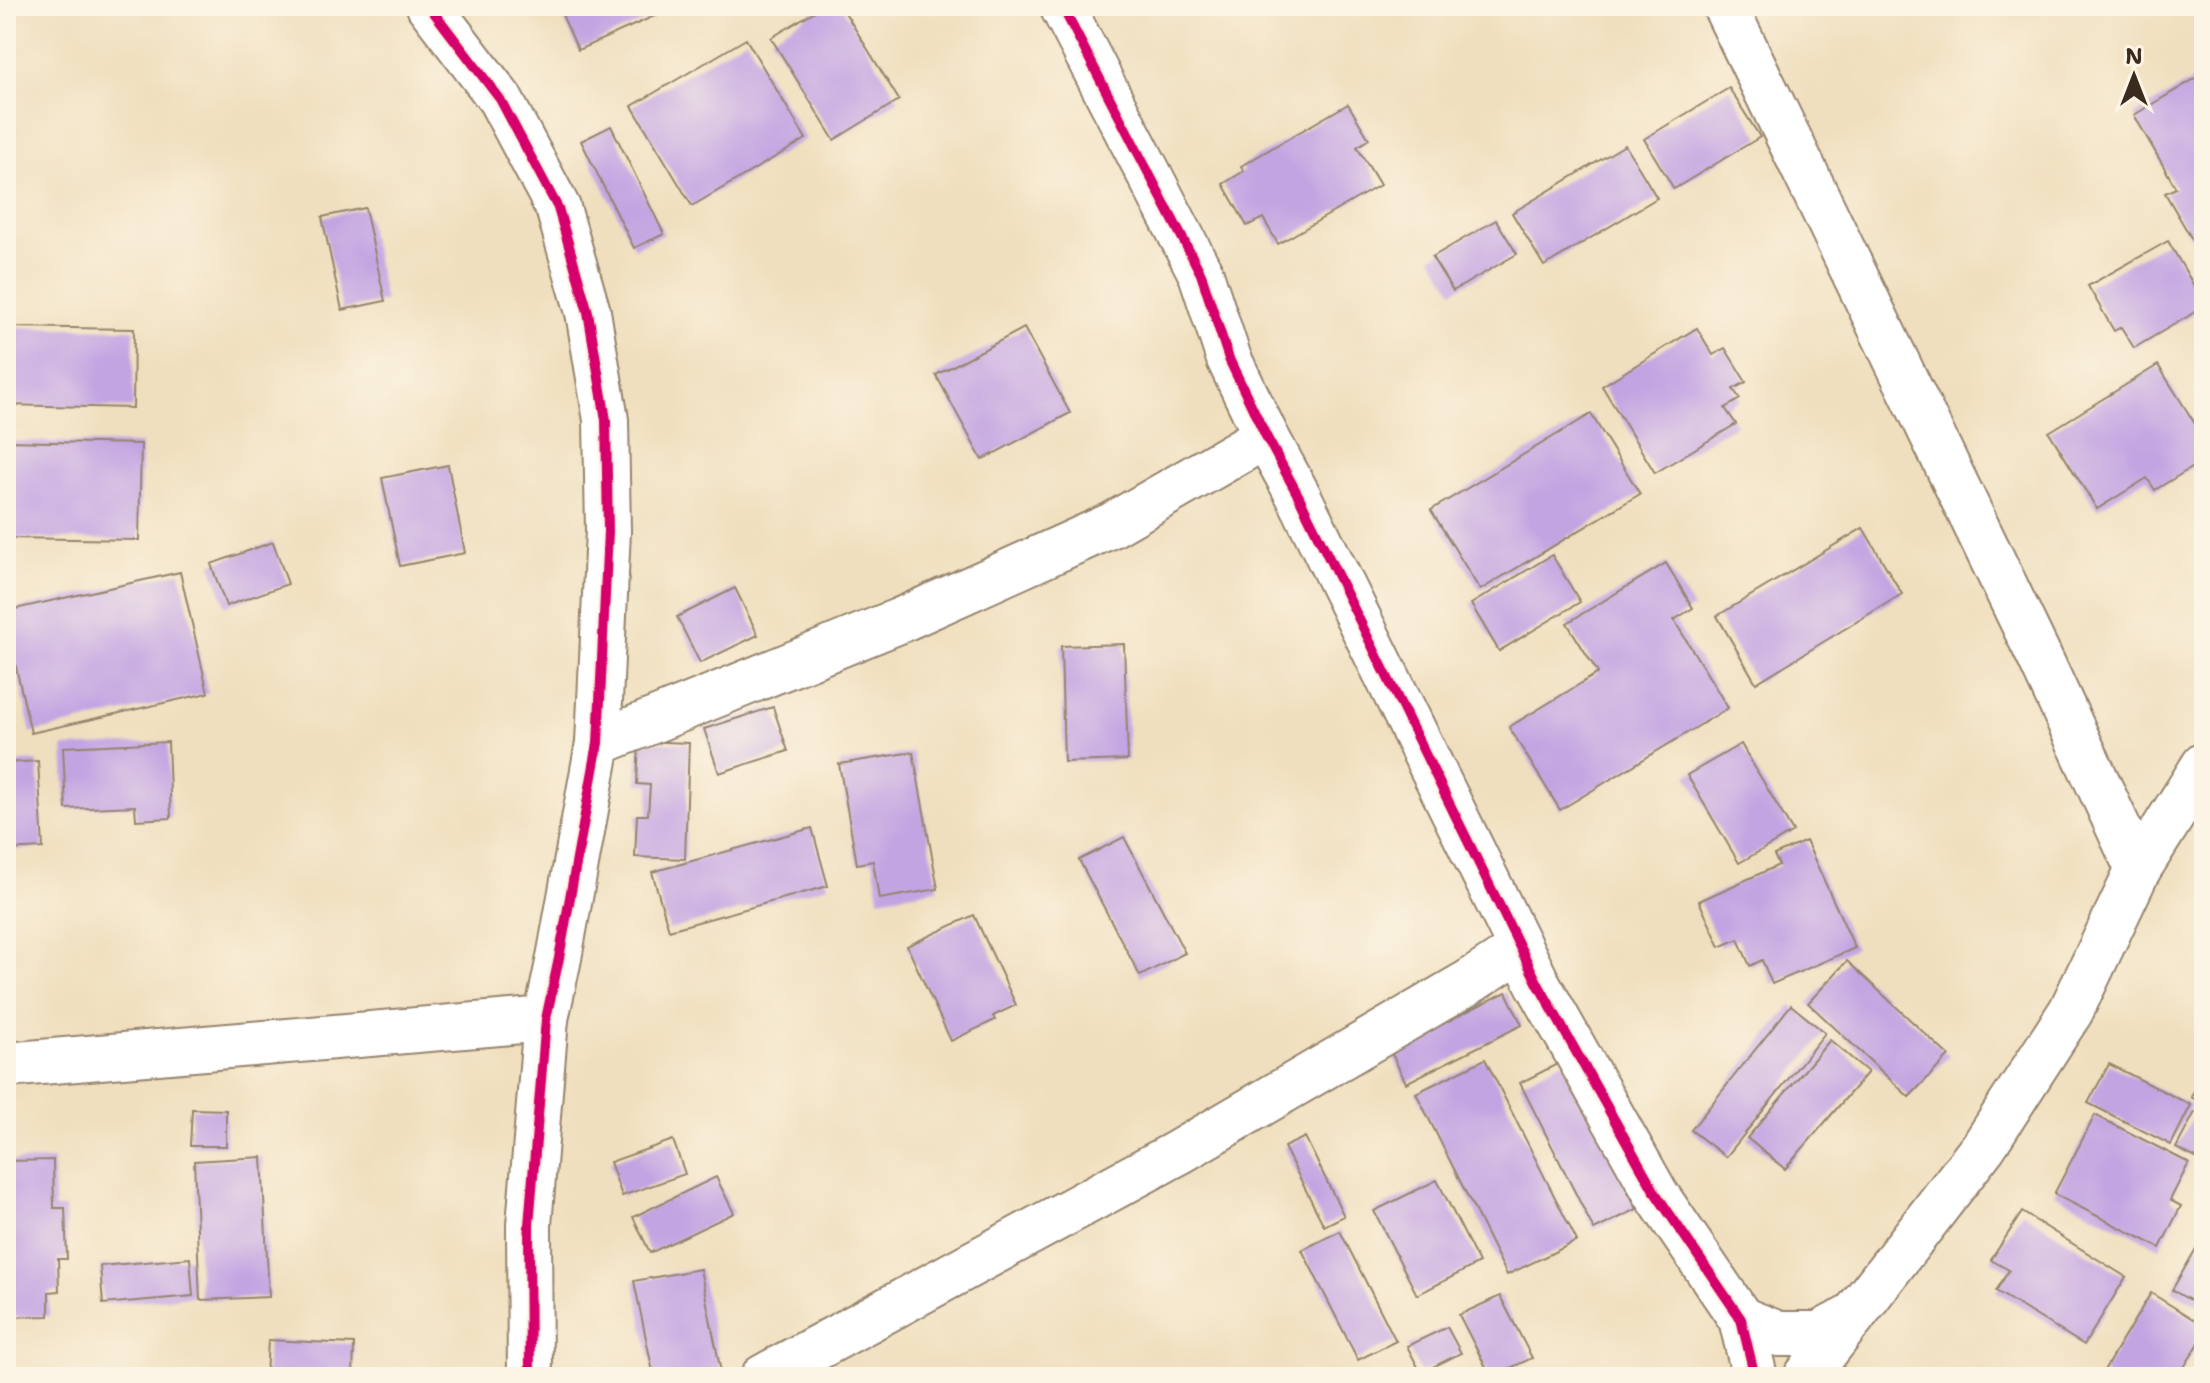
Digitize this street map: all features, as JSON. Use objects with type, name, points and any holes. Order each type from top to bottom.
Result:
[{"type":"street","points":[[429,6],[500,99],[558,208],[588,312],[606,420],[608,531],[598,743],[546,1019],[529,1225],[530,1377]]},
{"type":"street","points":[[1062,6],[1201,274],[1229,359],[1520,949],[1656,1194],[1741,1319],[1755,1377]]},
{"type":"street","points":[[1725,6],[2032,642],[2138,870]]},
{"type":"street","points":[[598,743],[901,620],[1112,525],[1266,436]]},
{"type":"street","points":[[1806,1377],[1984,1146],[2071,1011],[2138,870],[2204,765]]},
{"type":"street","points":[[763,1377],[1179,1152],[1471,981],[1520,949]]},
{"type":"street","points":[[6,1065],[546,1019]]},
{"type":"street","points":[[1741,1319],[1779,1334],[1819,1334],[1853,1316]]},
{"type":"building","points":[[558,6],[677,6],[578,50]]},
{"type":"building","points":[[823,6],[841,6],[899,100],[834,140],[771,38]]},
{"type":"building","points":[[746,39],[806,139],[692,206],[632,106]]},
{"type":"building","points":[[2198,77],[2204,88],[2204,260],[2165,193],[2176,188],[2134,115]]},
{"type":"building","points":[[6,79],[14,136],[6,137]]},
{"type":"building","points":[[1729,88],[1760,137],[1674,189],[1644,139]]},
{"type":"building","points":[[1348,104],[1369,139],[1357,147],[1380,185],[1278,244],[1263,218],[1247,226],[1223,184],[1244,171],[1241,166]]},
{"type":"building","points":[[611,126],[664,234],[634,248],[581,141]]},
{"type":"building","points":[[1625,145],[1657,198],[1544,266],[1512,213]]},
{"type":"building","points":[[365,208],[385,301],[342,310],[322,217]]},
{"type":"building","points":[[1496,220],[1517,254],[1453,291],[1432,257]]},
{"type":"building","points":[[2168,241],[2204,307],[2134,348],[2121,327],[2114,331],[2088,286]]},
{"type":"building","points":[[6,327],[134,329],[133,408],[6,405]]},
{"type":"building","points":[[1024,328],[1070,413],[982,460],[936,375]]},
{"type":"building","points":[[1697,328],[1713,355],[1725,348],[1746,382],[1733,389],[1740,399],[1725,408],[1736,424],[1655,473],[1602,386]]},
{"type":"building","points":[[2158,365],[2204,438],[2204,460],[2155,490],[2147,478],[2097,509],[2049,432]]},
{"type":"building","points":[[1591,414],[1640,494],[1480,590],[1431,510]]},
{"type":"building","points":[[6,441],[141,444],[139,540],[6,538]]},
{"type":"building","points":[[448,465],[465,553],[400,566],[382,478]]},
{"type":"building","points":[[1863,528],[1902,594],[1756,683],[1717,616]]},
{"type":"building","points":[[273,542],[288,584],[226,606],[211,564]]},
{"type":"building","points":[[1552,555],[1580,602],[1499,651],[1471,604]]},
{"type":"building","points":[[1666,563],[1693,608],[1674,620],[1728,708],[1560,810],[1509,727],[1598,673],[1567,623]]},
{"type":"building","points":[[180,572],[208,693],[31,733],[6,623],[6,611]]},
{"type":"building","points":[[735,588],[758,635],[700,663],[677,617]]},
{"type":"building","points":[[1124,644],[1128,760],[1064,762],[1061,646]]},
{"type":"building","points":[[773,707],[788,751],[719,773],[704,729]]},
{"type":"building","points":[[639,741],[689,743],[685,859],[635,857],[637,815],[648,815],[650,785],[637,784]]},
{"type":"building","points":[[168,742],[171,818],[136,820],[135,806],[66,809],[63,747]]},
{"type":"building","points":[[1741,744],[1793,832],[1739,863],[1687,775]]},
{"type":"building","points":[[913,752],[938,889],[879,899],[873,861],[857,864],[839,764]]},
{"type":"building","points":[[38,761],[43,848],[6,850],[6,763]]},
{"type":"building","points":[[812,828],[828,886],[669,930],[652,872]]},
{"type":"building","points":[[1124,837],[1185,953],[1140,976],[1079,860]]},
{"type":"building","points":[[1806,841],[1855,948],[1772,984],[1762,960],[1750,966],[1738,939],[1720,947],[1699,901],[1779,865],[1774,855]]},
{"type":"building","points":[[974,915],[1016,1005],[993,1016],[995,1020],[951,1041],[907,946]]},
{"type":"building","points":[[1847,961],[1949,1056],[1909,1097],[1808,1003]]},
{"type":"building","points":[[1506,992],[1522,1025],[1406,1083],[1390,1050]]},
{"type":"building","points":[[1791,1005],[1825,1033],[1726,1157],[1691,1130]]},
{"type":"building","points":[[1830,1040],[1868,1072],[1785,1169],[1747,1138]]},
{"type":"building","points":[[1485,1059],[1577,1241],[1507,1275],[1416,1093]]},
{"type":"building","points":[[1563,1061],[1637,1209],[1594,1230],[1520,1083]]},
{"type":"building","points":[[2109,1064],[2191,1105],[2171,1145],[2088,1103]]},
{"type":"building","points":[[2204,1071],[2204,1104],[2191,1097]]},
{"type":"building","points":[[192,1109],[226,1110],[226,1146],[190,1146]]},
{"type":"building","points":[[2195,1112],[2204,1117],[2204,1162],[2176,1148]]},
{"type":"building","points":[[2095,1115],[2189,1163],[2170,1200],[2181,1206],[2160,1248],[2054,1194]]},
{"type":"building","points":[[1305,1137],[1344,1216],[1324,1226],[1284,1147]]},
{"type":"building","points":[[673,1140],[685,1174],[622,1196],[610,1162]]},
{"type":"building","points":[[262,1157],[269,1297],[200,1300],[194,1161]]},
{"type":"building","points":[[53,1160],[54,1208],[65,1208],[67,1259],[58,1259],[59,1291],[49,1292],[49,1316],[6,1317],[6,1161]]},
{"type":"building","points":[[716,1177],[734,1213],[650,1253],[633,1217]]},
{"type":"building","points":[[1437,1180],[1479,1263],[1417,1295],[1374,1211]]},
{"type":"building","points":[[2022,1212],[2126,1277],[2084,1345],[1996,1291],[2009,1270],[1991,1260]]},
{"type":"building","points":[[1340,1231],[1396,1341],[1358,1360],[1302,1250]]},
{"type":"building","points":[[2204,1235],[2204,1308],[2172,1290]]},
{"type":"building","points":[[190,1258],[193,1296],[103,1304],[100,1266]]},
{"type":"building","points":[[700,1269],[722,1377],[654,1377],[634,1281]]},
{"type":"building","points":[[2151,1293],[2204,1326],[2204,1335],[2178,1377],[2111,1377],[2103,1372]]},
{"type":"building","points":[[1500,1296],[1532,1358],[1491,1377],[1459,1315]]},
{"type":"building","points":[[1447,1327],[1461,1353],[1421,1373],[1407,1346]]},
{"type":"building","points":[[268,1340],[354,1344],[353,1377],[266,1377]]},
{"type":"cycle path","points":[[429,6],[500,99],[558,208],[588,312],[606,420],[608,531],[598,743],[546,1019],[529,1225],[530,1377]]},
{"type":"cycle path","points":[[1062,6],[1201,274],[1229,359],[1538,984],[1656,1194],[1741,1319],[1755,1377]]}]
